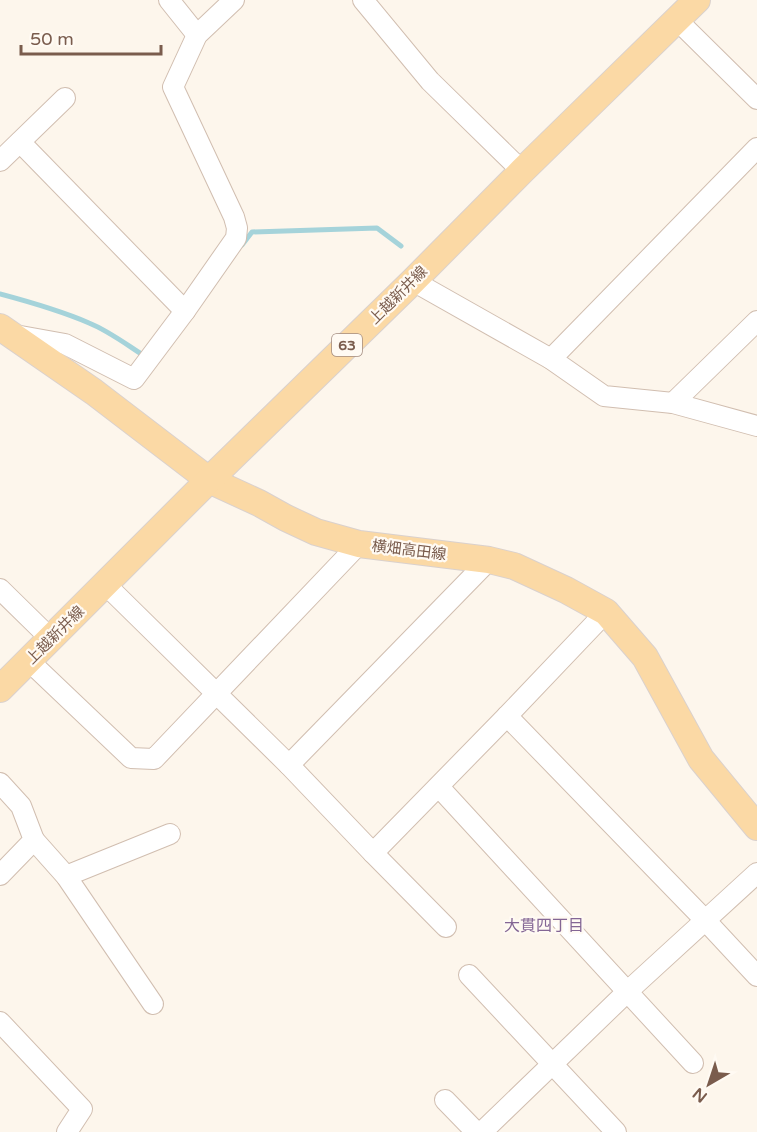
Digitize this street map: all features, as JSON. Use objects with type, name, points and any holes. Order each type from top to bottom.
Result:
[{"type":"main road","name":"上越新井線","points":[[0,689],[697,0]]},
{"type":"main road","name":"横畑高田線","points":[[5,331],[94,392],[209,480],[286,518],[316,532],[359,544],[489,560],[514,566],[606,612],[645,657],[701,759],[757,827]]},
{"type":"street","points":[[169,0],[197,35]]},
{"type":"street","points":[[5,331],[65,344],[134,379],[236,238],[237,228],[234,217],[173,87],[197,35],[234,0]]},
{"type":"street","points":[[363,0],[430,81],[522,171]]},
{"type":"street","points":[[677,20],[757,99]]},
{"type":"street","points":[[0,161],[65,98]]},
{"type":"street","points":[[20,142],[185,311]]},
{"type":"street","points":[[551,359],[757,148]]},
{"type":"street","points":[[413,281],[551,359],[604,396],[673,403],[757,426]]},
{"type":"street","points":[[673,403],[757,321]]},
{"type":"street","points":[[29,661],[130,758],[154,759],[359,544]]},
{"type":"street","points":[[290,765],[489,560]]},
{"type":"street","points":[[106,585],[290,765],[446,927]]},
{"type":"street","points":[[0,589],[51,639]]},
{"type":"street","points":[[373,852],[439,787],[606,612]]},
{"type":"street","points":[[507,716],[757,976]]},
{"type":"street","points":[[0,783],[21,806],[34,840],[66,876],[153,1004]]},
{"type":"street","points":[[439,787],[693,1063]]},
{"type":"street","points":[[66,876],[170,834]]},
{"type":"street","points":[[0,876],[34,840]]},
{"type":"street","points":[[482,1132],[628,992],[757,873]]},
{"type":"street","points":[[469,975],[616,1132]]},
{"type":"street","points":[[0,1022],[82,1109],[67,1132]]},
{"type":"street","points":[[445,1100],[476,1132]]},
{"type":"waterway","points":[[242,245],[252,232],[377,228],[401,246]]},
{"type":"waterway","points":[[0,294],[45,307],[96,326],[146,357]]},
{"type":"district","name":"大貫四丁目","points":[[544,926]]}]
